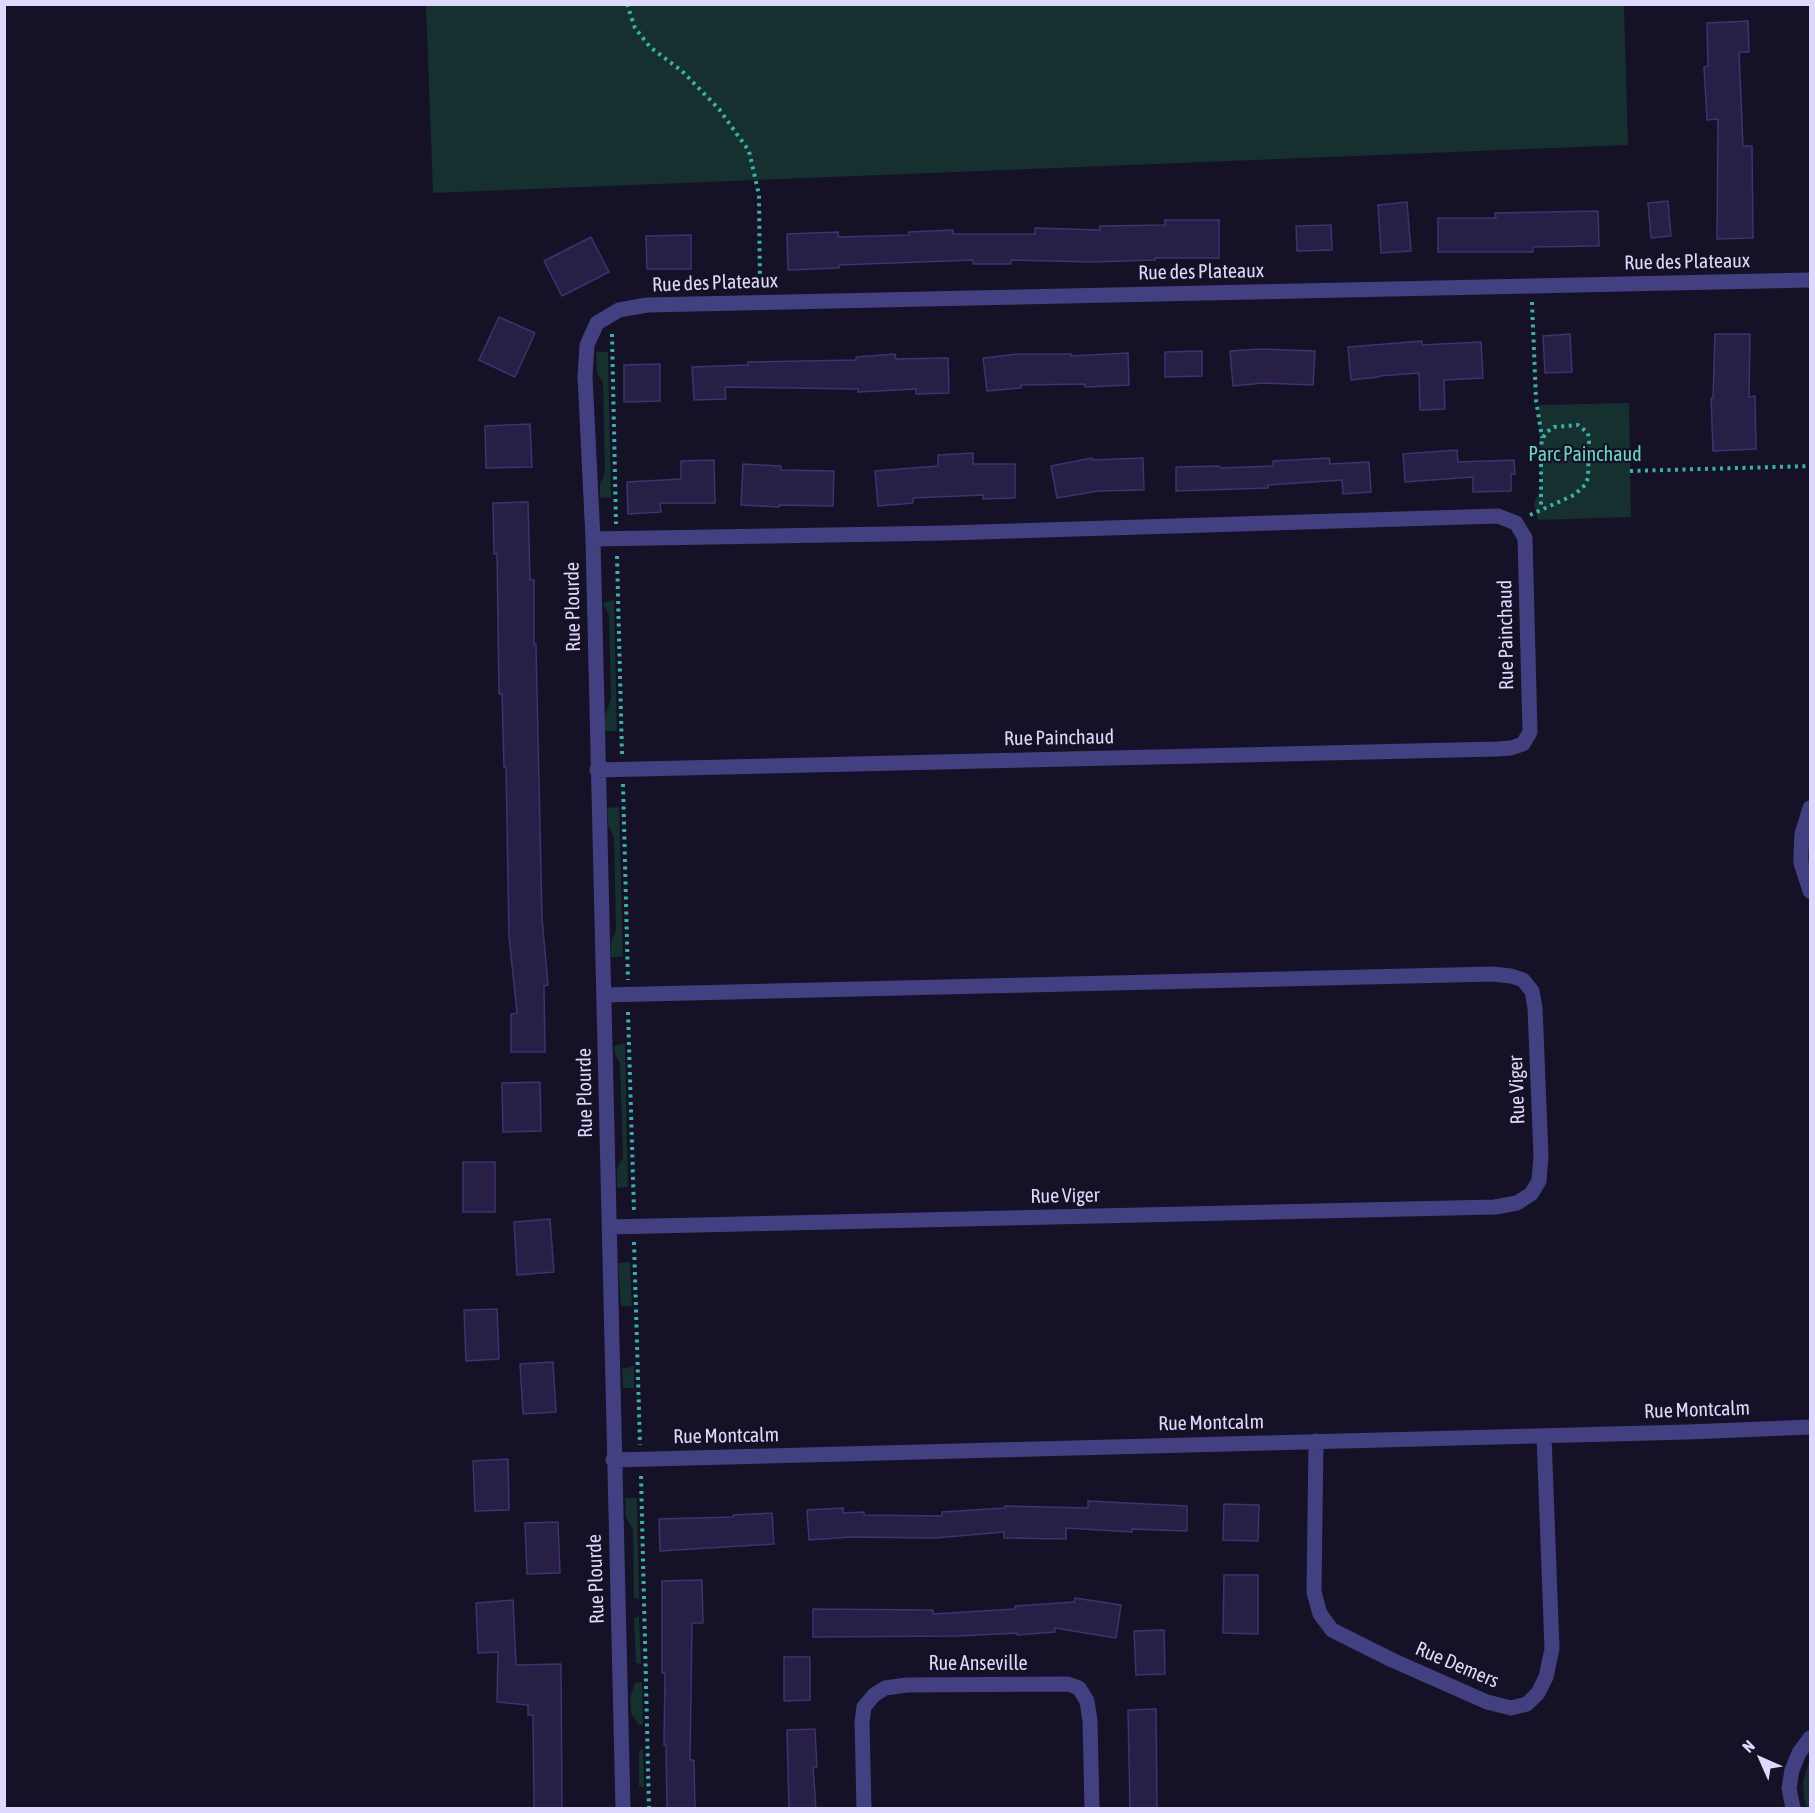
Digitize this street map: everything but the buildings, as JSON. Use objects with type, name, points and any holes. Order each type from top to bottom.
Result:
[{"type":"street","name":"Rue des Plateaux","points":[[597,323],[619,310],[647,305],[1810,280]]},
{"type":"street","name":"Rue Plourde","points":[[597,323],[587,345],[585,376],[593,539],[623,1809]]},
{"type":"street","points":[[593,539],[947,533],[1498,516],[1516,523]]},
{"type":"street","name":"Rue Painchaud","points":[[597,770],[1511,748],[1523,744],[1530,732],[1525,538],[1516,523]]},
{"type":"street","points":[[1810,808],[1802,834],[1801,853],[1801,863],[1810,891]]},
{"type":"street","name":"Rue Viger","points":[[604,995],[1493,974],[1511,976],[1523,980],[1532,991],[1535,1008],[1541,1155],[1539,1181],[1531,1194],[1516,1203],[1495,1207],[609,1227]]},
{"type":"street","name":"Rue Montcalm","points":[[613,1460],[1810,1427]]},
{"type":"street","name":"Rue Demers","points":[[1316,1442],[1314,1592],[1320,1614],[1332,1630],[1392,1660],[1487,1702],[1511,1708],[1527,1704],[1538,1693],[1546,1677],[1552,1649],[1544,1436]]},
{"type":"street","name":"Rue Anseville","points":[[864,1809],[862,1722],[864,1707],[880,1691],[885,1688],[907,1685],[1068,1684],[1079,1688],[1087,1701],[1090,1721],[1092,1809]]},
{"type":"street","points":[[1793,1809],[1790,1788],[1792,1770],[1799,1753],[1810,1738]]},
{"type":"path","points":[[627,4],[635,28],[650,46],[682,71],[719,109],[749,152],[759,195],[760,303]]},
{"type":"path","points":[[1531,286],[1536,400],[1542,439],[1541,509]]},
{"type":"path","points":[[612,314],[649,1809]]},
{"type":"path","points":[[1516,523],[1541,509],[1575,495],[1588,478],[1589,441],[1584,429],[1578,425],[1561,425],[1547,432],[1542,439]]},
{"type":"path","points":[[1630,471],[1810,466]]},
{"type":"green space","points":[[426,5],[1624,5],[1628,145],[433,193]]},
{"type":"green space","points":[[596,352],[608,352],[611,497],[600,498],[600,484],[605,473],[603,383],[597,373]]},
{"type":"green space","name":"Parc Painchaud","points":[[1629,403],[1631,517],[1538,520],[1534,503],[1541,488],[1539,405]]},
{"type":"green space","points":[[614,600],[617,731],[605,731],[605,715],[611,699],[609,615],[603,603]]},
{"type":"green space","points":[[619,807],[623,957],[611,957],[611,940],[616,931],[614,837],[608,825],[607,808]]},
{"type":"green space","points":[[625,1043],[628,1187],[617,1188],[617,1169],[623,1157],[620,1064],[614,1046]]},
{"type":"green space","points":[[630,1262],[632,1306],[621,1306],[618,1263]]},
{"type":"green space","points":[[634,1366],[634,1388],[623,1388],[622,1369]]},
{"type":"green space","points":[[625,1498],[637,1498],[639,1599],[634,1598],[633,1530],[626,1517]]},
{"type":"green space","points":[[639,1616],[641,1664],[636,1663],[634,1618]]},
{"type":"green space","points":[[642,1682],[643,1725],[638,1724],[631,1713],[630,1698],[635,1683]]},
{"type":"green space","points":[[643,1749],[644,1788],[639,1786],[639,1751]]},
{"type":"green space","points":[[1810,1759],[1810,1808],[1807,1808],[1803,1782]]}]
